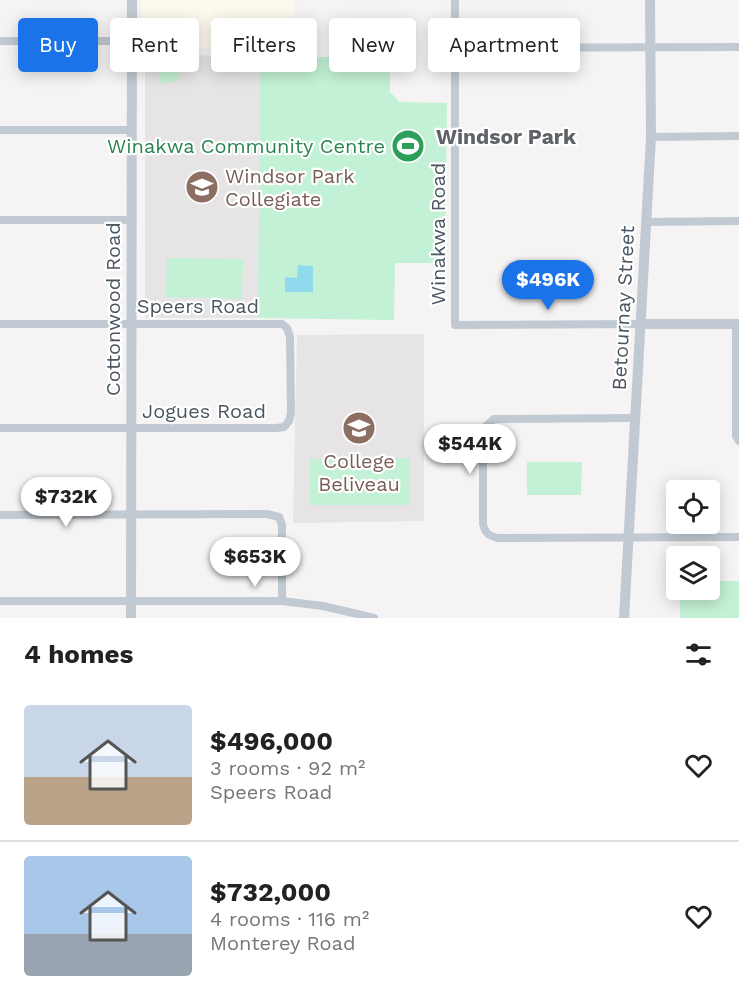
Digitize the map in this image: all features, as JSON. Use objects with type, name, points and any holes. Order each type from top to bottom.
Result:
[{"type":"street","name":"Cottonwood Road","points":[[132,0],[132,18]]},
{"type":"street","name":"Winakwa Road","points":[[455,0],[455,18]]},
{"type":"street","name":"Betournay Street","points":[[624,618],[651,136],[650,0]]},
{"type":"street","points":[[0,41],[110,41]]},
{"type":"street","points":[[580,48],[739,47]]},
{"type":"street","name":"Cottonwood Road","points":[[131,618],[132,72]]},
{"type":"street","name":"Winakwa Road","points":[[455,72],[455,325],[640,324]]},
{"type":"street","points":[[0,130],[132,130]]},
{"type":"street","points":[[651,136],[739,136]]},
{"type":"street","points":[[0,220],[131,220]]},
{"type":"street","points":[[646,222],[739,221]]},
{"type":"street","name":"Speers Road","points":[[0,324],[282,324],[287,328]]},
{"type":"street","points":[[640,324],[738,324],[736,436],[739,441]]},
{"type":"street","name":"Jogues Road","points":[[131,428],[284,427],[291,413],[290,337],[287,328]]},
{"type":"street","points":[[635,418],[494,419],[486,426],[483,434],[483,524],[485,531],[498,538],[739,537]]},
{"type":"street","points":[[0,428],[131,428]]},
{"type":"street","points":[[0,515],[267,514],[279,518],[282,525],[282,601]]},
{"type":"street","points":[[0,601],[282,601],[323,606],[374,618]]},
{"type":"shaded area","points":[[141,0],[294,0],[294,18],[211,18],[211,47],[199,47],[199,18],[141,18]]},
{"type":"shaded area","name":"Windsor Park Collegiate","points":[[199,55],[211,56],[211,72],[260,72],[258,318],[145,318],[145,72],[199,72]]},
{"type":"shaded area","name":"College Beliveau","points":[[424,334],[424,521],[293,523],[297,335]]},
{"type":"green space","points":[[317,57],[329,57],[329,72],[390,72],[390,92],[400,102],[447,103],[445,263],[395,263],[394,320],[258,318],[260,72],[317,72]]},
{"type":"green space","points":[[158,72],[178,72],[180,80],[161,84]]},
{"type":"green space","points":[[167,258],[243,259],[242,299],[166,297]]},
{"type":"green space","points":[[410,458],[410,505],[310,505],[310,459]]},
{"type":"green space","points":[[527,462],[582,462],[581,495],[527,495]]},
{"type":"green space","points":[[720,581],[739,581],[739,618],[680,618],[680,600],[720,600]]},
{"type":"water","points":[[298,265],[313,266],[313,292],[285,292],[285,277],[297,278]]},
{"type":"place","name":"Winakwa Community Centre","points":[[408,146]]},
{"type":"place","name":"Windsor Park Collegiate","points":[[202,187]]},
{"type":"place","name":"College Beliveau","points":[[359,428]]},
{"type":"district","name":"Windsor Park","points":[[506,137]]}]
